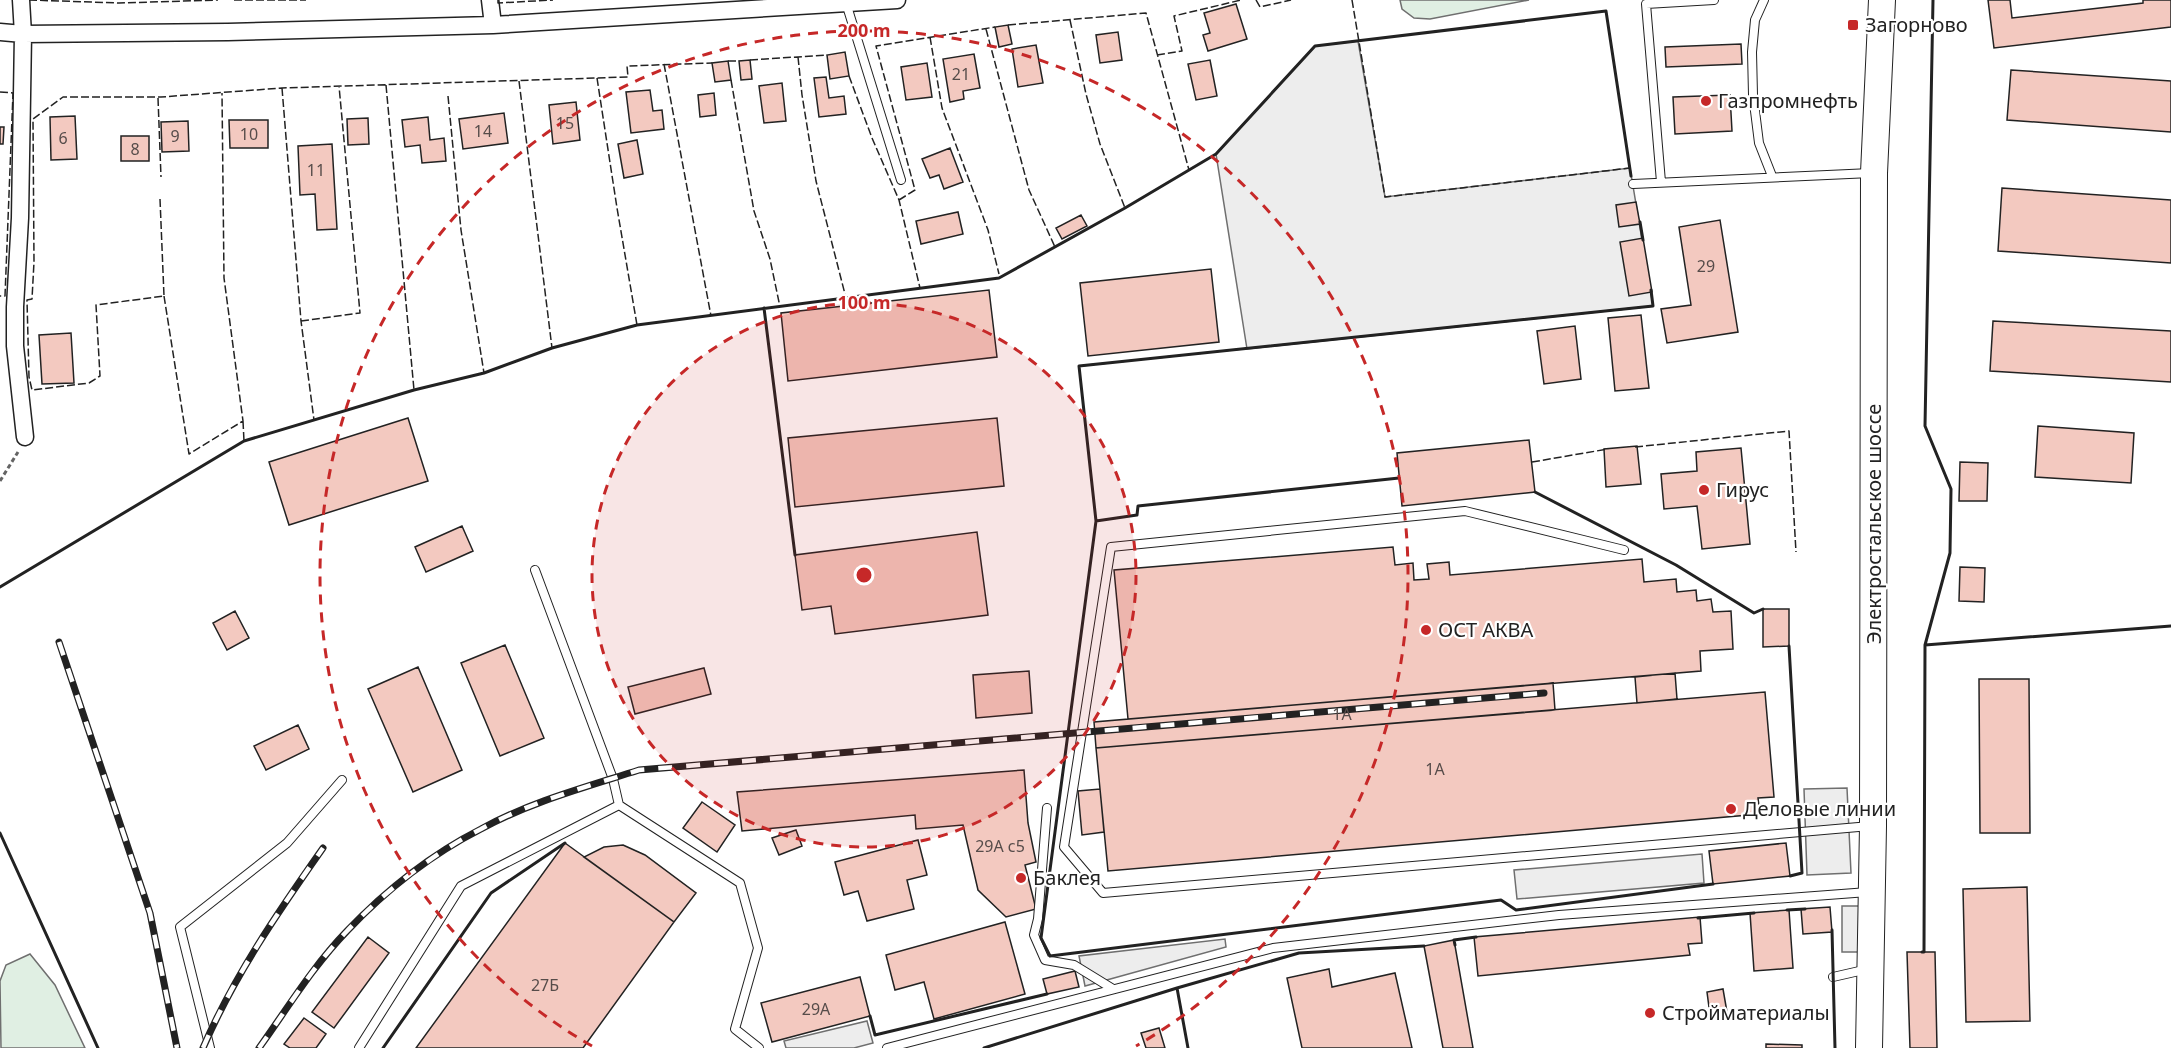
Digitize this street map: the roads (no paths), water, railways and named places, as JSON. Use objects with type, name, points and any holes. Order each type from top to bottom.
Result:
[{"type":"main road","name":"Электростальское шоссе","points":[[1869,1048],[1873,826],[1874,173],[1882,0]]},
{"type":"street","points":[[21,0],[23,34],[20,218],[15,346],[25,437]]},
{"type":"street","points":[[490,0],[493,25]]},
{"type":"street","points":[[0,32],[23,34],[228,32],[493,25],[897,0]]},
{"type":"lane","points":[[1661,182],[1646,4],[1714,0]]},
{"type":"lane","points":[[1764,0],[1755,20],[1752,52],[1758,143],[1772,176]]},
{"type":"lane","points":[[846,3],[901,180]]},
{"type":"lane","points":[[1633,184],[1874,173]]},
{"type":"lane","points":[[1624,550],[1465,511],[1111,547],[1064,847],[1103,893],[1873,826]]},
{"type":"lane","points":[[535,570],[613,778],[620,805],[740,883],[758,948],[735,1029],[759,1048]]},
{"type":"lane","points":[[210,1048],[180,927],[287,843],[342,780]]},
{"type":"lane","points":[[359,1048],[461,886],[620,805]]},
{"type":"lane","points":[[1047,808],[1038,919],[1034,935],[1045,960],[1074,964],[1113,989]]},
{"type":"lane","points":[[887,1048],[1274,948],[1559,915],[1872,891]]},
{"type":"lane","points":[[1833,977],[1870,969]]},
{"type":"railway","points":[[59,642],[150,913],[177,1048]]},
{"type":"railway","points":[[259,1048],[335,944],[362,916],[410,874],[445,850],[500,819],[558,796],[639,770],[1544,693]]},
{"type":"railway","points":[[203,1048],[228,995],[273,920],[323,848]]},
{"type":"place","name":"Загорново","points":[[1853,25]]},
{"type":"place","name":"Газпромнефть","points":[[1706,101]]},
{"type":"place","name":"Гирус","points":[[1704,490]]},
{"type":"place","name":"ОСТ АКВА","points":[[1426,630]]},
{"type":"place","name":"Деловые линии","points":[[1731,809]]},
{"type":"place","name":"Баклея","points":[[1021,878]]},
{"type":"place","name":"Стройматериалы","points":[[1650,1013]]}]
